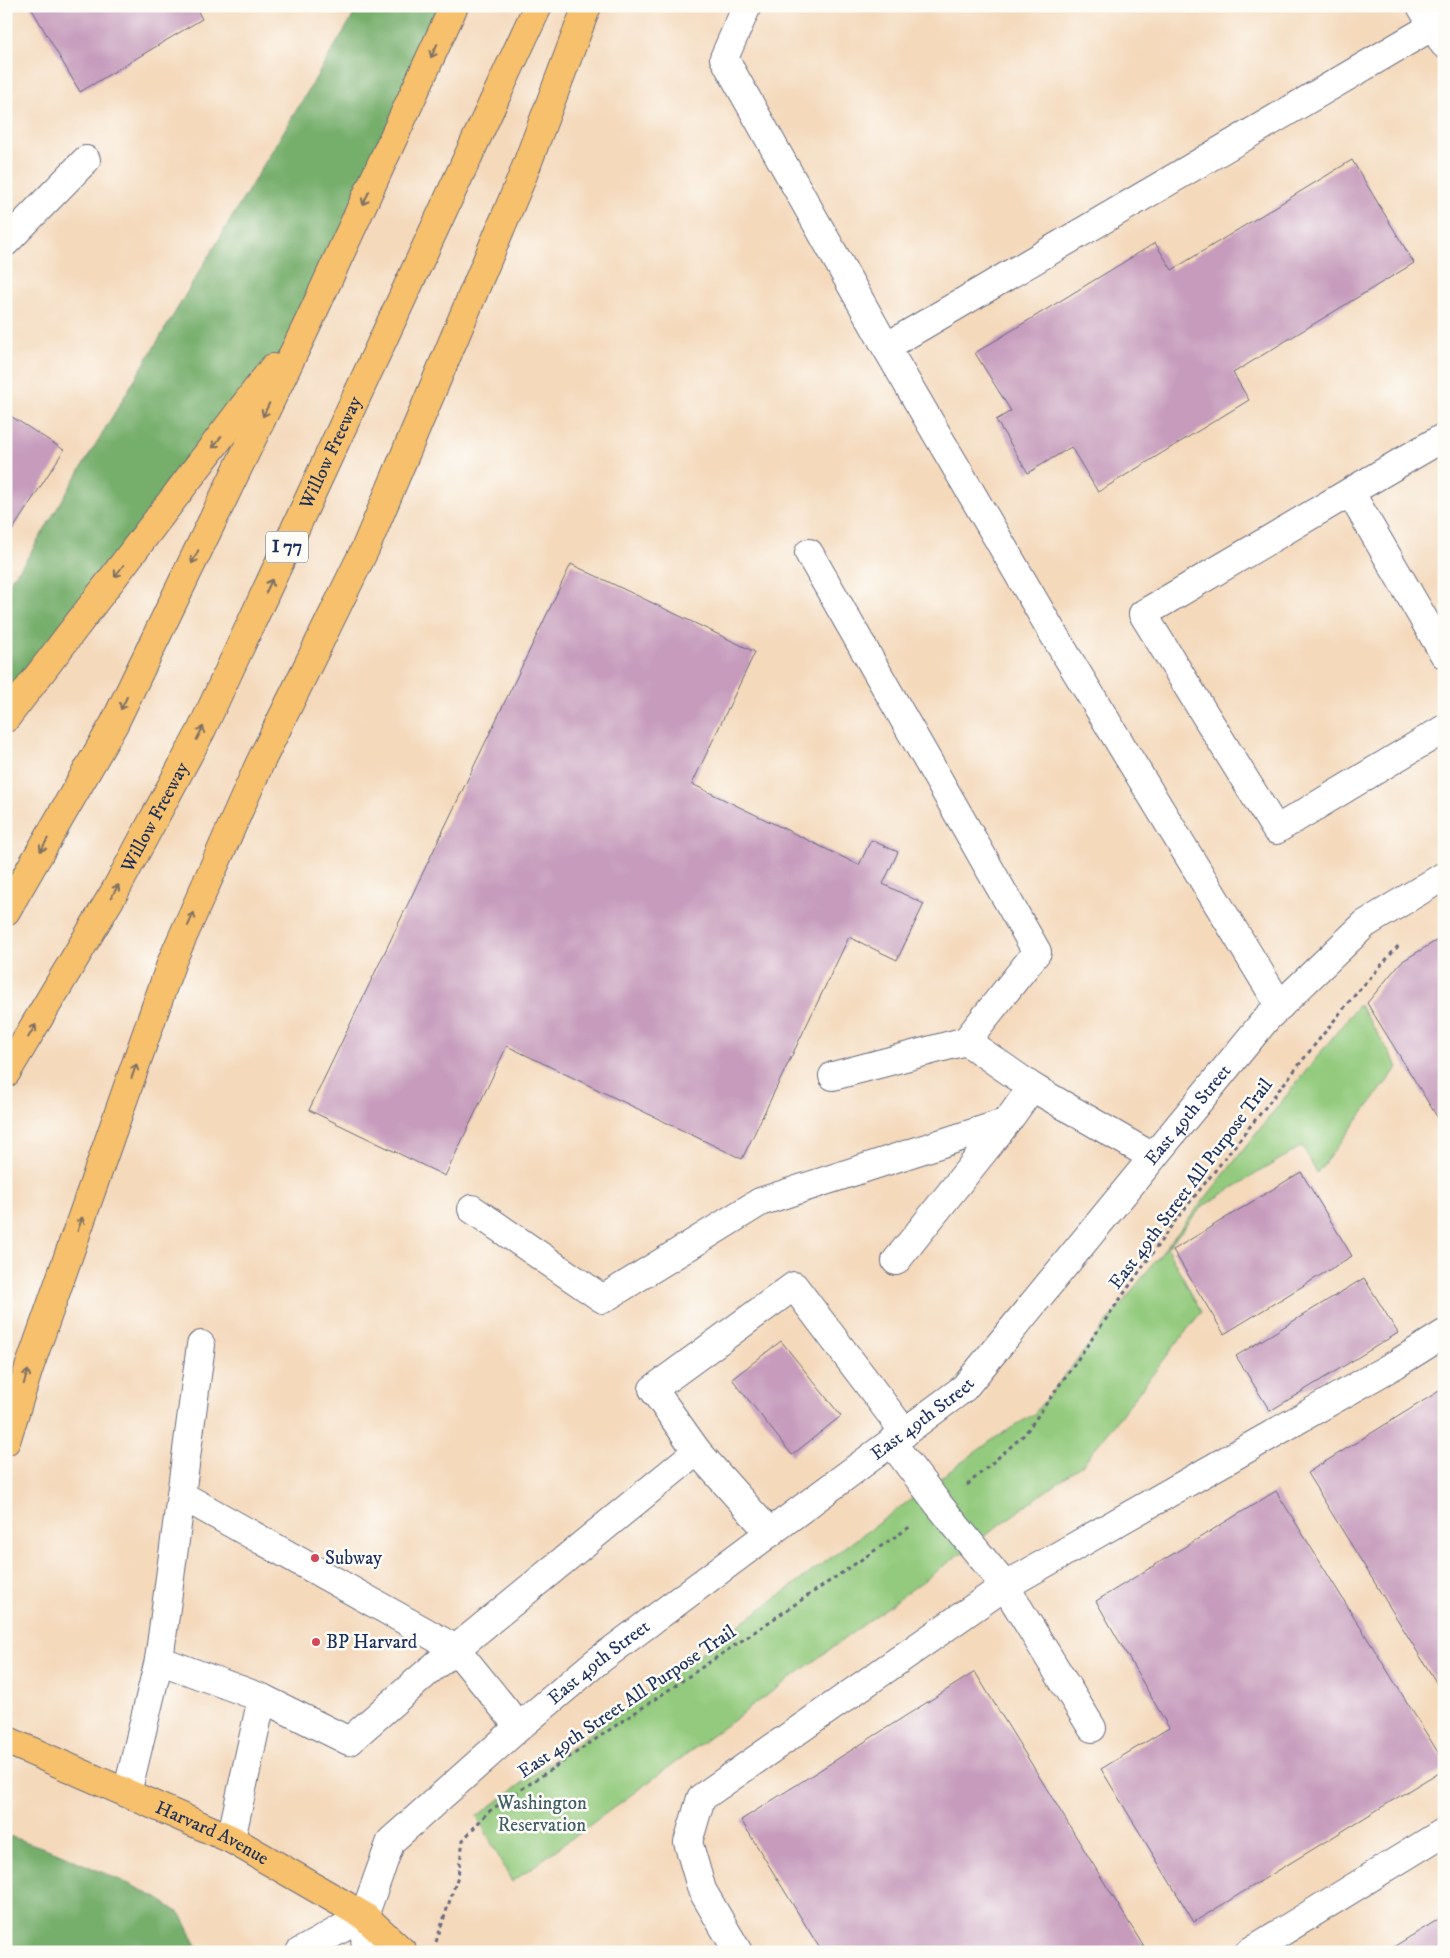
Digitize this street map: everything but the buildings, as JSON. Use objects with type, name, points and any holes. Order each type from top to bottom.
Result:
[{"type":"main road","points":[[6,910],[114,724],[310,319],[454,6]]},
{"type":"main road","name":"Willow Freeway","points":[[6,1072],[115,891],[201,731],[538,6]]},
{"type":"main road","points":[[6,1440],[29,1368],[172,961],[259,764],[366,547],[521,180],[588,6]]},
{"type":"main road","points":[[6,718],[310,319]]},
{"type":"main road","name":"Harvard Avenue","points":[[6,1740],[231,1839],[364,1916],[404,1952]]},
{"type":"street","points":[[747,6],[724,58],[886,347],[1054,635],[1280,1006]]},
{"type":"street","points":[[886,347],[1432,26]]},
{"type":"street","points":[[6,242],[86,160]]},
{"type":"street","points":[[1444,436],[1143,614],[1276,830],[1444,729]]},
{"type":"street","points":[[1350,492],[1444,654]]},
{"type":"street","points":[[809,552],[1037,952],[966,1041],[833,1076]]},
{"type":"street","name":"East 49th Street","points":[[364,1916],[391,1842],[519,1727],[595,1664],[964,1388],[1268,1018],[1364,924],[1444,876]]},
{"type":"street","points":[[966,1041],[1032,1087],[1153,1157]]},
{"type":"street","points":[[896,1261],[1007,1122],[1032,1087]]},
{"type":"street","points":[[472,1209],[603,1299],[760,1202],[1007,1122]]},
{"type":"street","points":[[770,1533],[697,1451],[652,1389],[794,1286],[898,1438],[939,1505],[1005,1586],[1092,1728]]},
{"type":"street","points":[[738,1952],[702,1890],[688,1842],[700,1798],[1005,1586],[1396,1364],[1444,1334]]},
{"type":"street","points":[[127,1793],[159,1660],[201,1345]]},
{"type":"street","points":[[159,1660],[262,1698],[349,1741],[431,1669],[697,1451]]},
{"type":"street","points":[[181,1495],[456,1649],[519,1727]]},
{"type":"street","points":[[231,1839],[262,1698]]},
{"type":"street","points":[[1249,1952],[1444,1832]]},
{"type":"street","points":[[300,1952],[364,1916],[366,1952]]},
{"type":"path","name":"East 49th Street All Purpose Trail","points":[[973,1481],[1025,1434],[1175,1221],[1348,1003],[1402,942]]},
{"type":"path","name":"East 49th Street All Purpose Trail","points":[[435,1943],[458,1876],[464,1840],[488,1812],[908,1528]]},
{"type":"path","points":[[225,1952],[225,1946],[236,1952]]},
{"type":"green space","points":[[359,6],[454,6],[310,319],[6,718],[6,585],[25,562]]},
{"type":"green space","name":"Washington Reservation","points":[[1359,1004],[1398,1067],[1317,1173],[1302,1146],[1203,1206],[1167,1248],[1201,1312],[1083,1464],[512,1882],[477,1816],[995,1438],[1034,1414]]},
{"type":"green space","points":[[6,1835],[56,1852],[157,1898],[181,1914],[200,1952],[6,1952]]},
{"type":"place","name":"Subway","points":[[315,1558]]},
{"type":"place","name":"BP Harvard","points":[[316,1642]]}]
